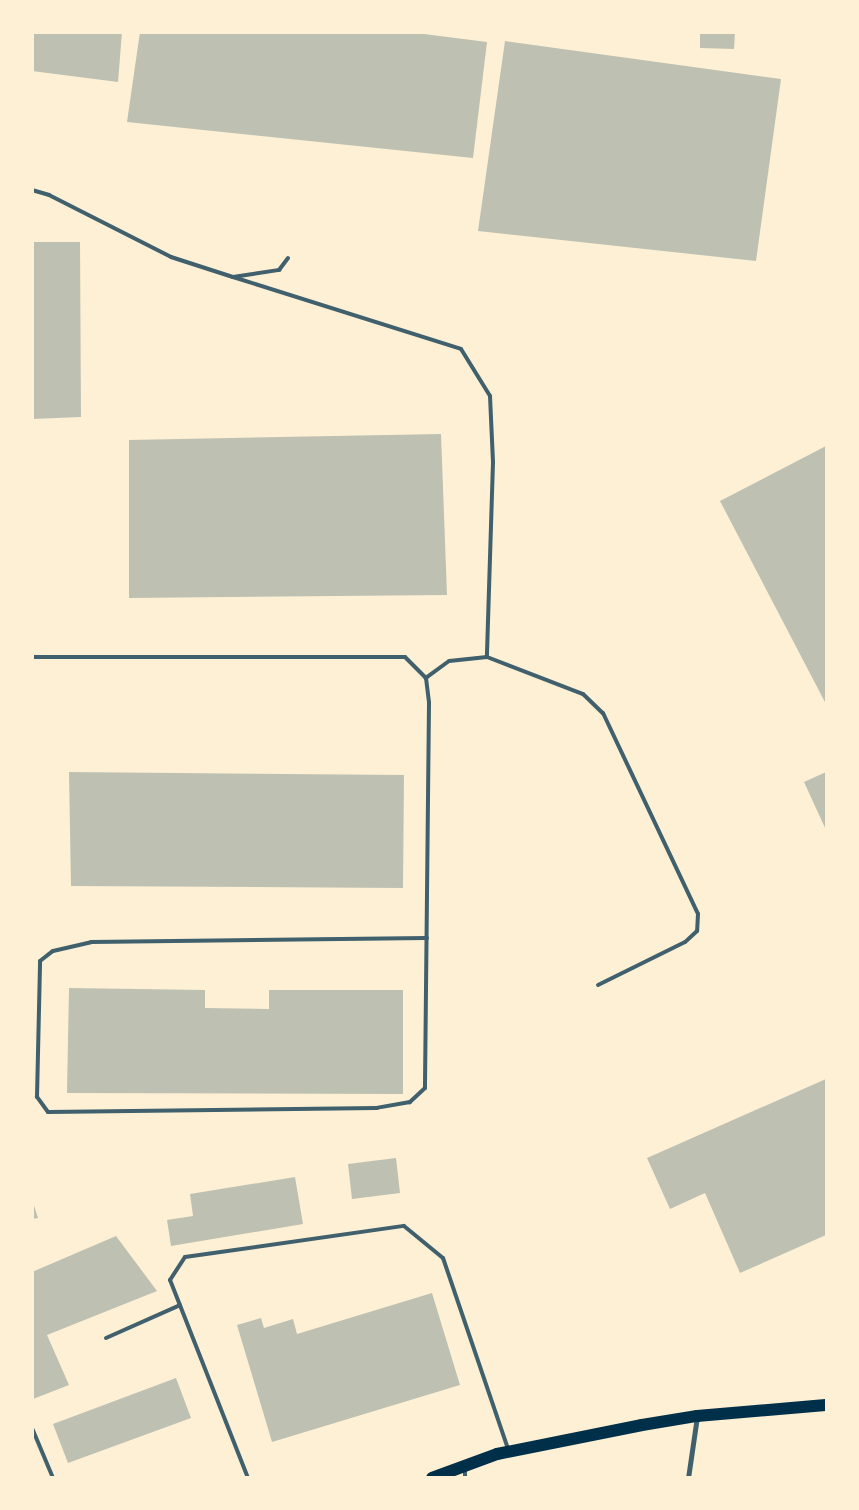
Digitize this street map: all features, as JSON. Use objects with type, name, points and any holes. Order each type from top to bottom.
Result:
[{"type":"main road","points":[[432,1478],[465,1472],[509,1452],[642,1425],[698,1416],[826,1405]]},
{"type":"street","points":[[688,1478],[698,1416]]},
{"type":"lane","points":[[32,190],[49,195],[171,258],[460,349],[490,396],[492,462],[487,657]]},
{"type":"lane","points":[[233,277],[279,270],[288,258]]},
{"type":"lane","points":[[32,657],[406,657],[426,678],[430,703],[427,938],[425,1088],[410,1102],[377,1108],[48,1112],[37,1097],[40,961],[54,951],[91,942],[427,938]]},
{"type":"lane","points":[[426,678],[449,661],[487,657],[583,694],[603,713],[698,914],[697,932],[685,942],[598,985]]},
{"type":"lane","points":[[248,1478],[170,1280],[185,1257],[404,1226],[442,1258],[509,1452]]},
{"type":"lane","points":[[106,1338],[180,1305]]},
{"type":"lane","points":[[32,1428],[53,1478]]},
{"type":"building","points":[[32,32],[122,32],[118,82],[32,71]]},
{"type":"building","points":[[140,32],[408,32],[487,42],[473,158],[127,122]]},
{"type":"building","points":[[700,32],[735,32],[734,49],[700,48]]},
{"type":"building","points":[[505,41],[781,79],[756,261],[478,231]]},
{"type":"building","points":[[32,242],[80,242],[81,417],[32,419]]},
{"type":"building","points":[[441,434],[447,595],[129,598],[129,440]]},
{"type":"building","points":[[826,446],[826,704],[720,501]]},
{"type":"building","points":[[69,772],[404,775],[403,888],[71,886]]},
{"type":"building","points":[[826,772],[826,830],[804,782]]},
{"type":"building","points":[[69,988],[205,990],[205,1008],[269,1009],[269,990],[403,990],[403,1094],[67,1093]]},
{"type":"building","points":[[826,1079],[826,1235],[740,1273],[705,1193],[670,1209],[647,1158]]},
{"type":"building","points":[[396,1158],[400,1193],[352,1199],[348,1164]]},
{"type":"building","points":[[295,1177],[303,1224],[171,1246],[167,1220],[193,1216],[190,1194]]},
{"type":"building","points":[[32,1199],[38,1218],[32,1219]]},
{"type":"building","points":[[116,1236],[157,1291],[47,1335],[69,1385],[33,1399],[32,1272]]},
{"type":"building","points":[[432,1293],[460,1385],[272,1442],[237,1325],[261,1318],[264,1328],[293,1319],[297,1334]]},
{"type":"building","points":[[176,1378],[191,1418],[68,1463],[53,1424]]}]
